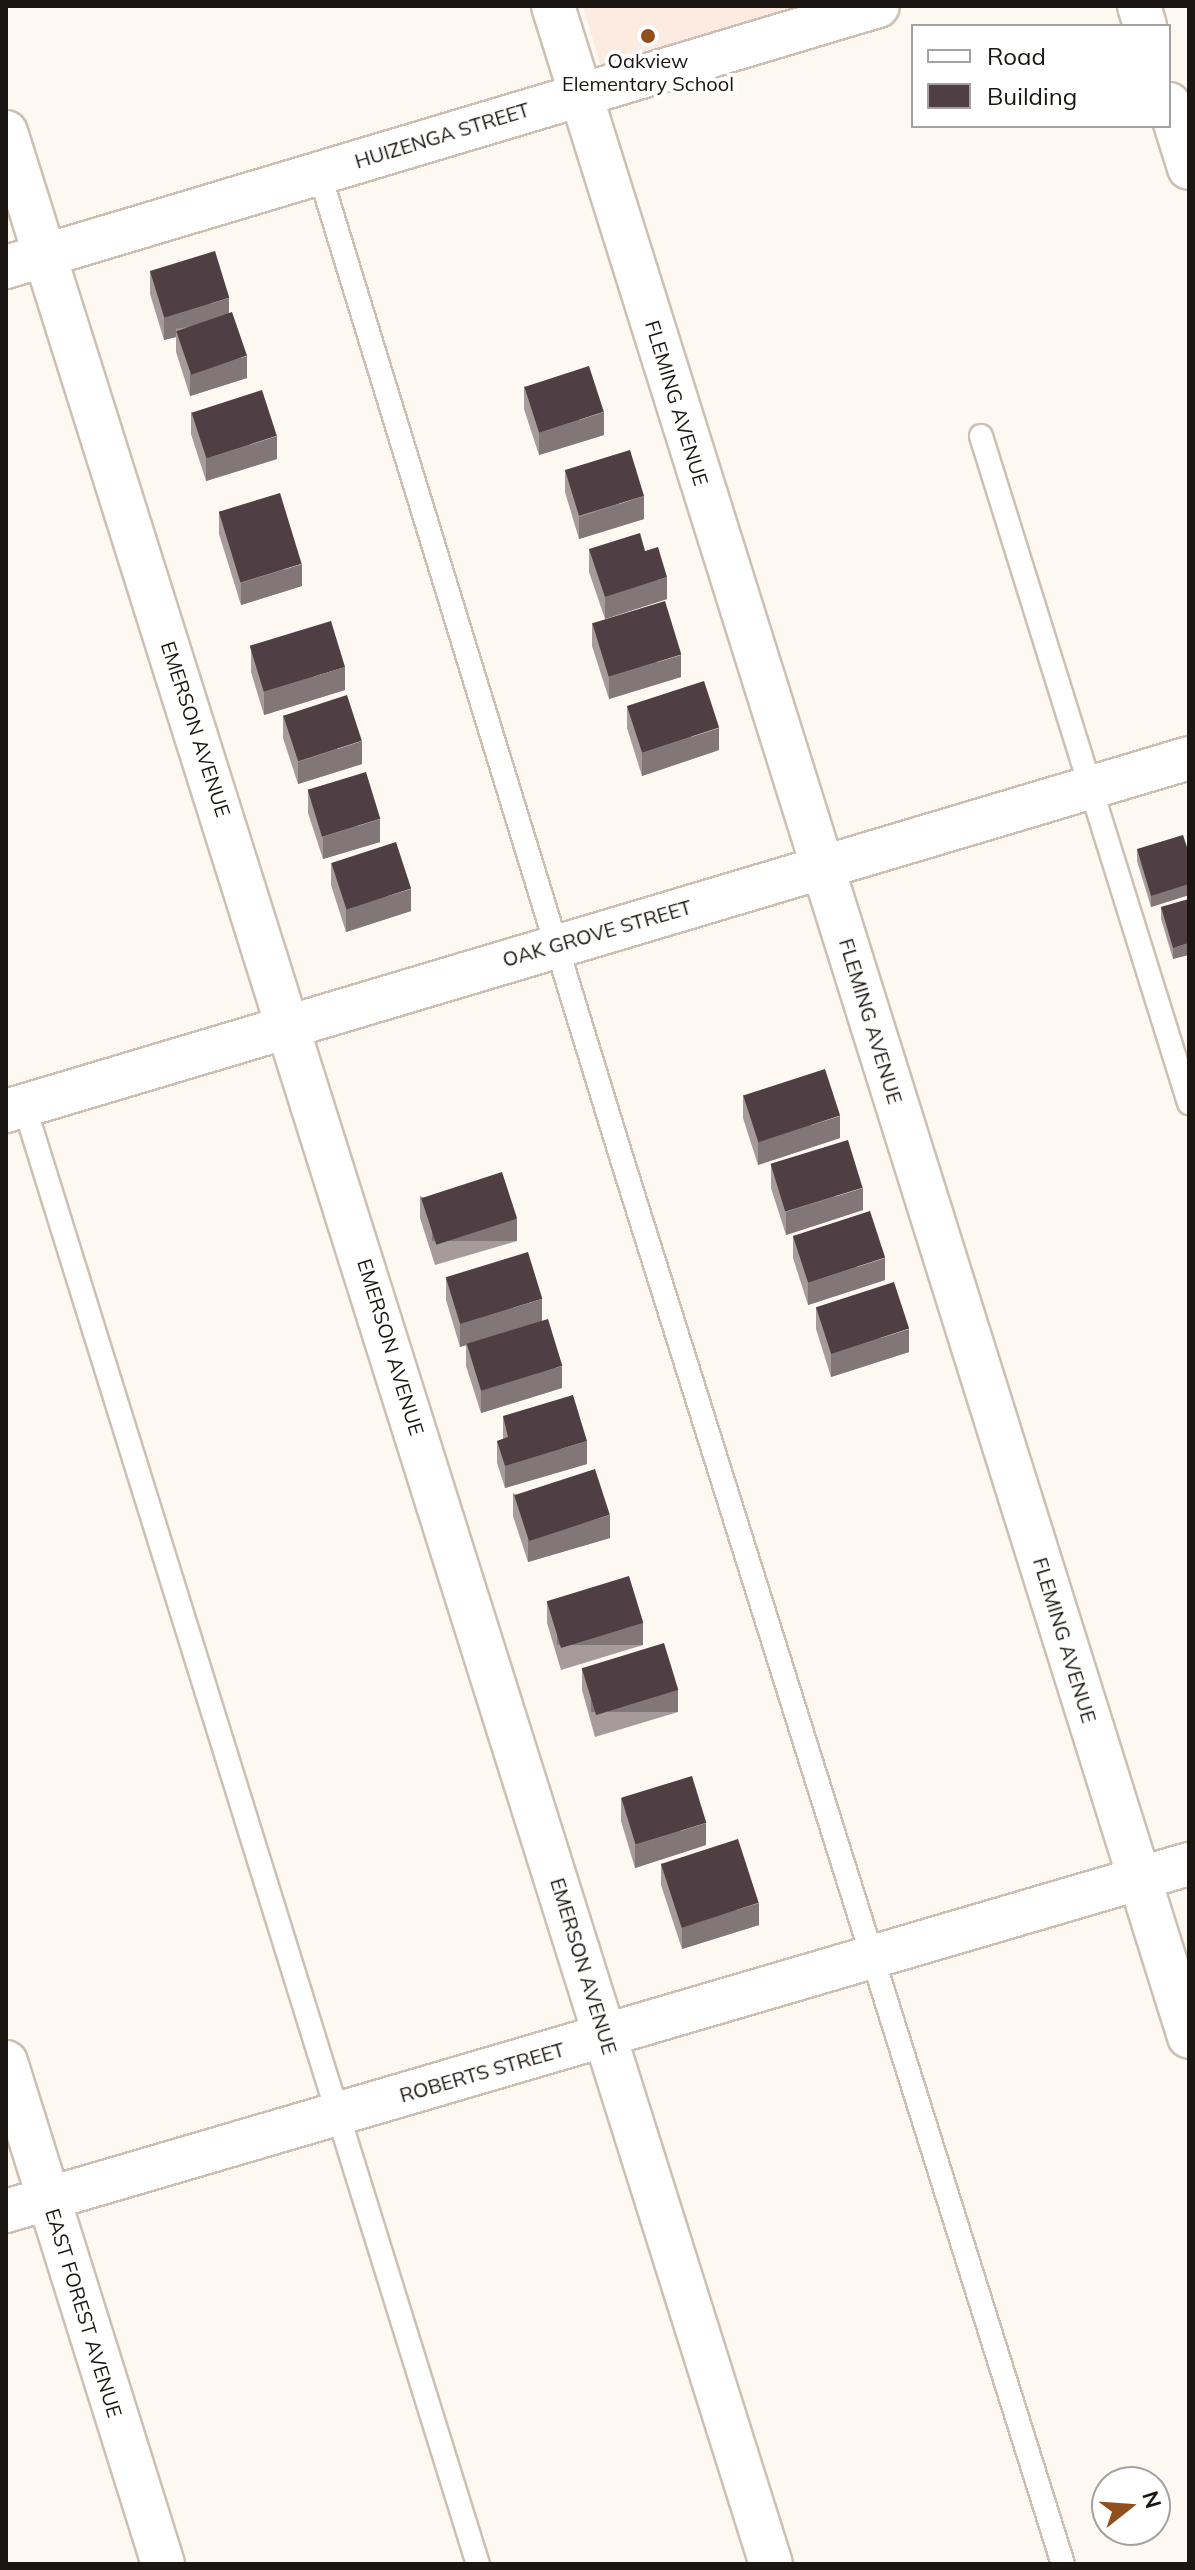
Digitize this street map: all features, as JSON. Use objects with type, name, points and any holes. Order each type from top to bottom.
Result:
[{"type":"street","name":"FLEMING AVENUE","points":[[553,6],[1189,2037]]},
{"type":"street","name":"HUIZENGA STREET","points":[[25,261],[878,6]]},
{"type":"street","points":[[1171,110],[1189,168]]},
{"type":"street","name":"EMERSON AVENUE","points":[[6,132],[25,261],[290,1023],[771,2564]]},
{"type":"street","name":"OAK GROVE STREET","points":[[15,1108],[290,1023],[1189,758]]},
{"type":"street","name":"ROBERTS STREET","points":[[6,2211],[1189,1864]]},
{"type":"street","name":"EAST FOREST AVENUE","points":[[6,2062],[163,2564]]},
{"type":"lane","points":[[319,172],[559,944],[620,1153],[1063,2564]]},
{"type":"lane","points":[[981,436],[1189,1103]]},
{"type":"lane","points":[[15,1108],[338,2114],[478,2564]]},
{"type":"shaded area","name":"Oakview Elementary School","points":[[583,6],[806,6],[601,67]]},
{"type":"building","points":[[215,251],[229,298],[164,318],[150,271]]},
{"type":"building","points":[[232,312],[247,355],[191,375],[176,331]]},
{"type":"building","points":[[589,366],[604,412],[539,433],[524,387]]},
{"type":"building","points":[[262,390],[277,436],[206,459],[192,413]]},
{"type":"building","points":[[630,450],[644,496],[579,516],[565,470]]},
{"type":"building","points":[[280,493],[302,564],[240,582],[219,512]]},
{"type":"building","points":[[640,533],[645,551],[658,547],[667,577],[605,597],[589,549]]},
{"type":"building","points":[[665,601],[681,655],[609,677],[592,623]]},
{"type":"building","points":[[331,621],[345,667],[264,692],[250,646]]},
{"type":"building","points":[[704,681],[719,728],[642,753],[627,706]]},
{"type":"building","points":[[347,695],[362,741],[298,761],[283,716]]},
{"type":"building","points":[[366,772],[380,819],[322,837],[308,790]]},
{"type":"building","points":[[1183,835],[1189,853],[1189,884],[1151,896],[1137,849]]},
{"type":"building","points":[[396,842],[411,889],[346,910],[331,863]]},
{"type":"building","points":[[1189,899],[1189,943],[1173,948],[1161,907]]},
{"type":"building","points":[[825,1069],[840,1116],[758,1142],[743,1096]]},
{"type":"building","points":[[848,1140],[863,1188],[785,1211],[771,1164]]},
{"type":"building","points":[[502,1172],[517,1219],[436,1245],[421,1198]]},
{"type":"building","points":[[870,1211],[885,1258],[808,1283],[793,1236]]},
{"type":"building","points":[[528,1252],[542,1299],[460,1324],[446,1277]]},
{"type":"building","points":[[894,1282],[909,1329],[831,1354],[816,1307]]},
{"type":"building","points":[[548,1319],[562,1366],[481,1391],[467,1344]]},
{"type":"building","points":[[573,1395],[587,1441],[505,1466],[497,1441],[508,1437],[503,1416]]},
{"type":"building","points":[[595,1469],[610,1515],[529,1541],[514,1495]]},
{"type":"building","points":[[629,1576],[643,1623],[561,1648],[547,1601]]},
{"type":"building","points":[[664,1643],[678,1690],[596,1715],[582,1668]]},
{"type":"building","points":[[692,1776],[706,1823],[636,1844],[621,1798]]},
{"type":"building","points":[[738,1839],[759,1903],[682,1928],[661,1864]]},
{"type":"place","name":"Oakview Elementary School","points":[[648,36]]}]
